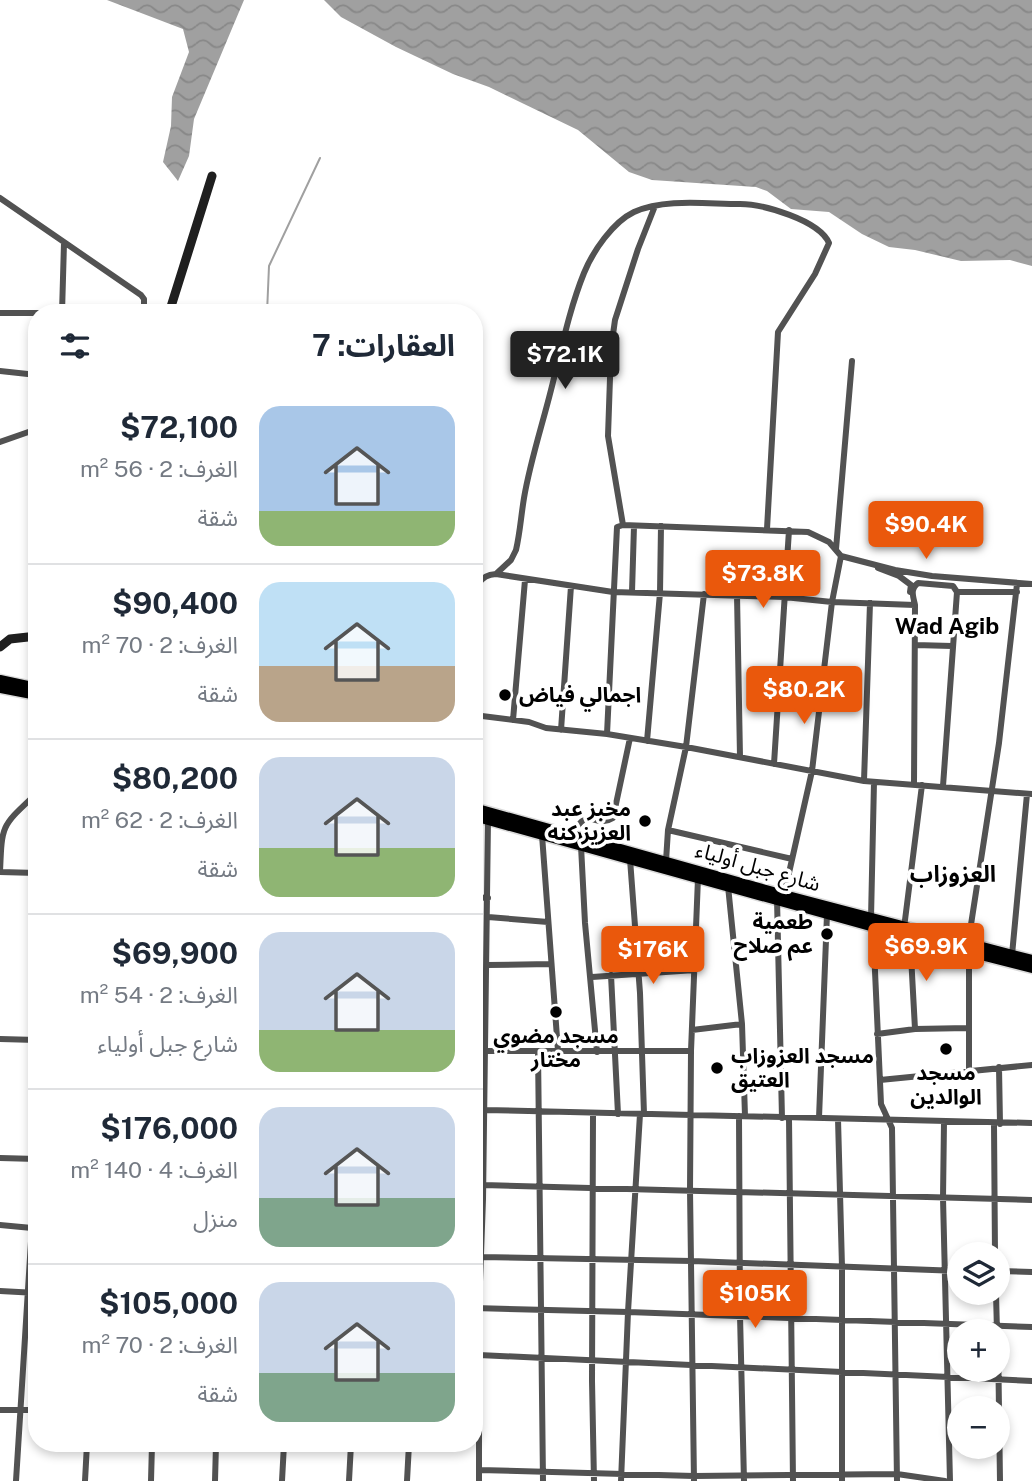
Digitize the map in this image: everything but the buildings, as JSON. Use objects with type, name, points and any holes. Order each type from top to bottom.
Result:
[{"type":"main road","points":[[0,680],[28,686]]},
{"type":"main road","points":[[0,688],[28,693]]},
{"type":"main road","name":"شارع جبل أولياء","points":[[483,810],[872,922],[910,937],[1032,960]]},
{"type":"main road","name":"شارع جبل أولياء","points":[[483,819],[728,886],[744,887]]},
{"type":"main road","name":"شارع جبل أولياء","points":[[781,897],[827,914],[904,928],[1032,968]]},
{"type":"street","points":[[172,304],[212,176]]},
{"type":"street","points":[[0,198],[141,295],[144,304]]},
{"type":"street","points":[[623,525],[608,436],[612,340],[615,320],[655,206]]},
{"type":"street","points":[[496,574],[511,560],[516,550],[528,479],[572,308],[585,271],[621,220],[655,206],[766,206],[800,220],[827,237],[829,243],[815,274],[778,332],[767,529]]},
{"type":"street","points":[[62,304],[64,243]]},
{"type":"street","points":[[0,313],[28,313]]},
{"type":"street","points":[[836,549],[852,361]]},
{"type":"street","points":[[0,372],[28,374]]},
{"type":"street","points":[[0,442],[28,432]]},
{"type":"street","points":[[607,734],[617,527],[623,525],[808,532],[820,537],[841,556],[870,563],[932,576],[1032,584]]},
{"type":"street","points":[[632,592],[634,526]]},
{"type":"street","points":[[647,741],[660,593],[661,526]]},
{"type":"street","points":[[774,764],[789,530]]},
{"type":"street","points":[[793,1478],[781,897],[812,771],[832,602],[841,556]]},
{"type":"street","points":[[870,563],[906,580],[911,585],[913,605],[918,785],[904,928]]},
{"type":"street","points":[[483,577],[496,574],[613,592],[704,593],[913,605]]},
{"type":"street","points":[[513,720],[525,580]]},
{"type":"street","points":[[913,605],[914,586],[918,583],[954,586],[957,592],[943,786]]},
{"type":"street","points":[[969,1070],[969,948],[999,743],[1017,584]]},
{"type":"street","points":[[561,730],[571,586]]},
{"type":"street","points":[[957,592],[1017,592]]},
{"type":"street","points":[[666,861],[668,830],[686,747],[704,593]]},
{"type":"street","points":[[737,595],[740,757]]},
{"type":"street","points":[[864,780],[870,603]]},
{"type":"street","points":[[0,647],[10,639],[28,637]]},
{"type":"street","points":[[915,645],[952,646]]},
{"type":"street","points":[[483,716],[686,747],[874,782],[1030,794],[1012,956]]},
{"type":"street","points":[[572,835],[579,821],[583,819],[607,821],[613,818],[630,738]]},
{"type":"street","points":[[874,782],[872,922],[882,1109],[892,1128],[897,1477]]},
{"type":"street","points":[[28,802],[5,824],[1,835],[0,872],[28,873]]},
{"type":"street","points":[[483,1199],[488,820]]},
{"type":"street","points":[[668,830],[792,859]]},
{"type":"street","points":[[542,835],[558,1051]]},
{"type":"street","points":[[582,846],[585,923],[597,1052]]},
{"type":"street","points":[[621,1477],[635,1188],[642,1114],[642,1052],[630,859]]},
{"type":"street","points":[[694,1478],[690,1190],[691,1051],[698,878]]},
{"type":"street","points":[[728,886],[742,1024],[740,1315],[744,1478]]},
{"type":"street","points":[[483,898],[488,898]]},
{"type":"street","points":[[819,1118],[827,914]]},
{"type":"street","points":[[488,918],[548,922]]},
{"type":"street","points":[[910,937],[915,1030]]},
{"type":"street","points":[[487,965],[551,964]]},
{"type":"street","points":[[592,977],[695,970]]},
{"type":"street","points":[[611,975],[618,1114]]},
{"type":"street","points":[[692,1030],[742,1024]]},
{"type":"street","points":[[877,1034],[968,1028]]},
{"type":"street","points":[[0,1039],[28,1041]]},
{"type":"street","points":[[485,1051],[691,1051]]},
{"type":"street","points":[[538,1051],[543,1477]]},
{"type":"street","points":[[880,1080],[1032,1065]]},
{"type":"street","points":[[995,1242],[999,1067]]},
{"type":"street","points":[[484,1110],[1032,1123]]},
{"type":"street","points":[[593,1113],[594,1477]]},
{"type":"street","points":[[838,1119],[842,1267],[842,1477]]},
{"type":"street","points":[[944,1122],[943,1198],[948,1319]]},
{"type":"street","points":[[0,1158],[28,1159]]},
{"type":"street","points":[[483,1185],[1032,1200]]},
{"type":"street","points":[[0,1225],[28,1228]]},
{"type":"street","points":[[483,1257],[692,1261],[945,1271]]},
{"type":"street","points":[[1010,1271],[1032,1272]]},
{"type":"street","points":[[0,1291],[28,1293],[16,1481]]},
{"type":"street","points":[[483,1308],[947,1323]]},
{"type":"street","points":[[1010,1328],[1032,1327]]},
{"type":"street","points":[[483,1355],[947,1376]]},
{"type":"street","points":[[1010,1380],[1032,1381]]},
{"type":"street","points":[[948,1382],[950,1481]]},
{"type":"street","points":[[999,1382],[1000,1481]]},
{"type":"street","points":[[0,1410],[28,1409]]},
{"type":"street","points":[[85,1481],[87,1452]]},
{"type":"street","points":[[151,1481],[152,1452]]},
{"type":"street","points":[[215,1481],[216,1452]]},
{"type":"street","points":[[282,1481],[284,1452]]},
{"type":"street","points":[[349,1481],[351,1452]]},
{"type":"street","points":[[407,1481],[409,1452]]},
{"type":"street","points":[[478,1452],[479,1481]]},
{"type":"street","points":[[479,1470],[543,1477],[897,1477],[945,1481]]},
{"type":"water","points":[[107,0],[244,0],[194,119],[189,156],[178,181],[163,162],[171,126],[172,97],[189,52],[183,29]]},
{"type":"water","points":[[324,0],[1032,0],[1032,266],[1010,260],[961,261],[889,247],[862,234],[829,212],[791,209],[767,191],[756,187],[652,180],[629,172],[578,130],[489,87],[453,74],[396,47],[341,17]]},
{"type":"waterway","points":[[267,304],[269,266],[320,158]]},
{"type":"place","name":"اجمالي فياض","points":[[505,695]]},
{"type":"place","name":"مخبز عبد العزيز كنه","points":[[645,821]]},
{"type":"place","name":"طعمية عم صلاح","points":[[827,934]]},
{"type":"place","name":"مسجد مضوي مختار","points":[[556,1012]]},
{"type":"place","name":"مسجد الوالدين","points":[[946,1049]]},
{"type":"place","name":"مسجد العزوزاب العتيق","points":[[717,1068]]},
{"type":"district","name":"Wad Agib","points":[[947,626]]},
{"type":"district","name":"العزوزاب","points":[[953,874]]}]
